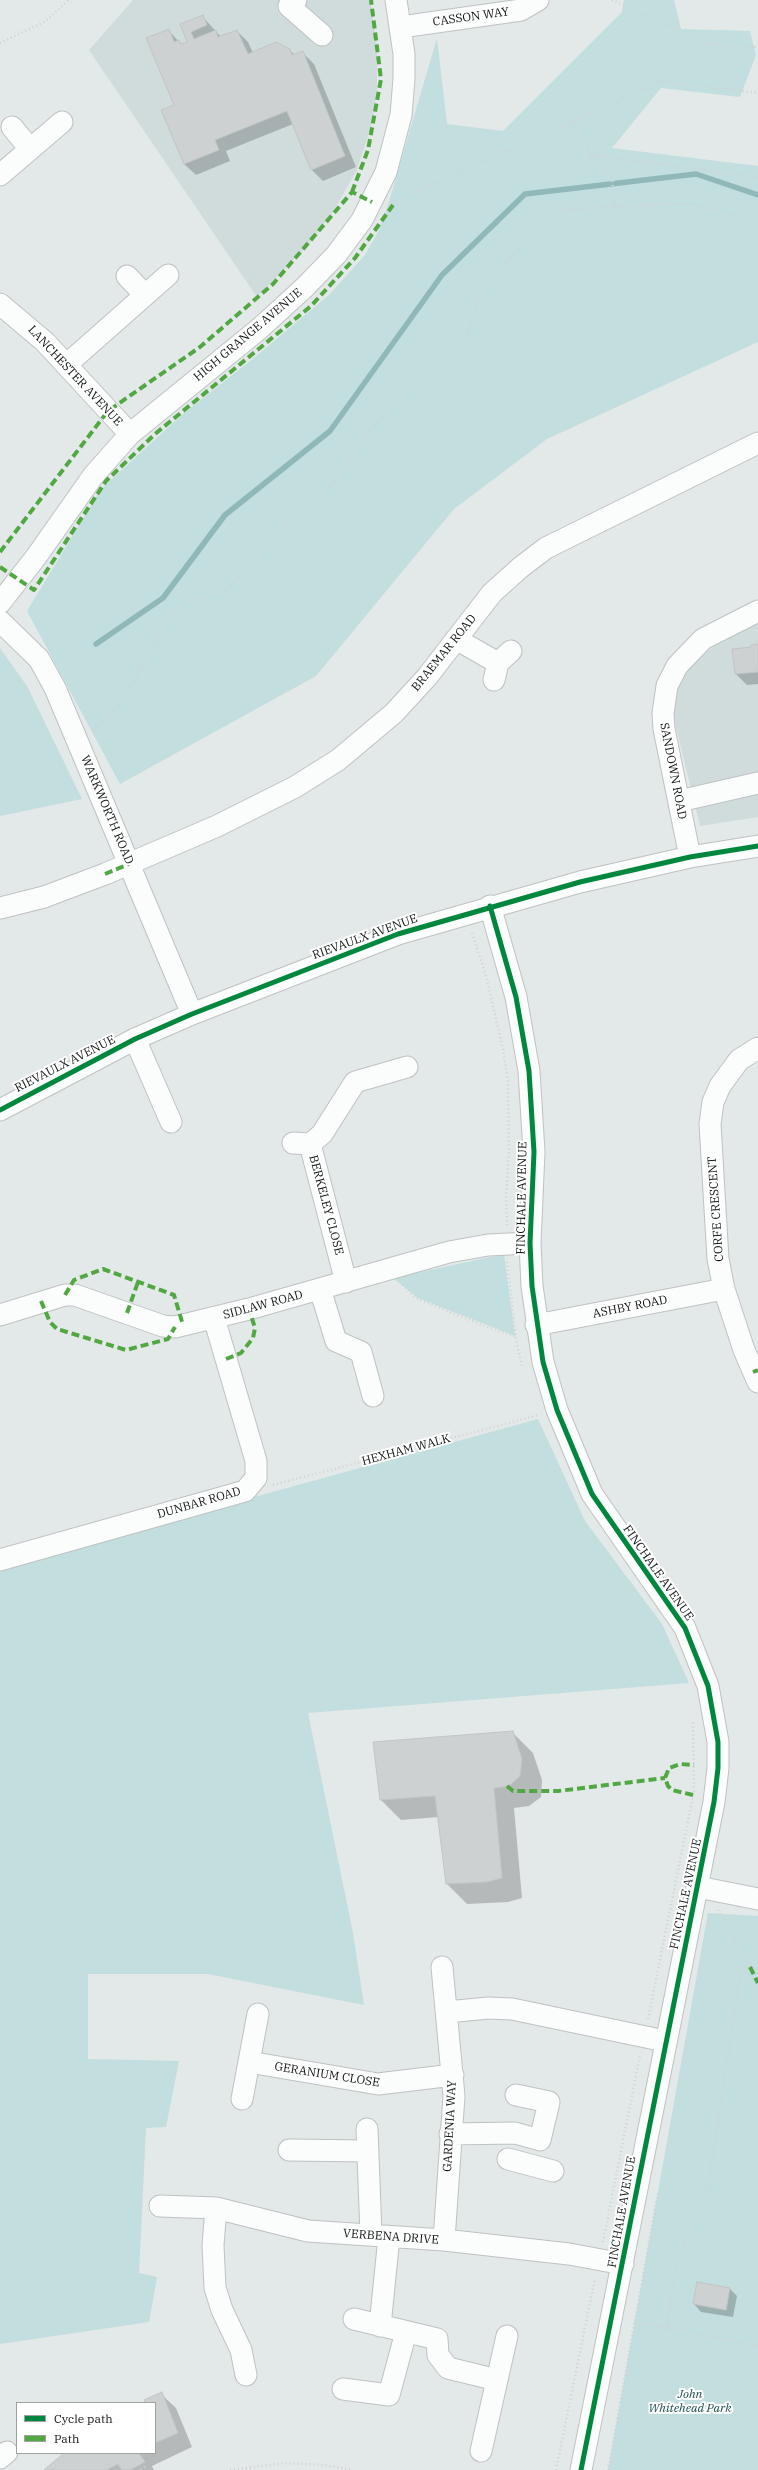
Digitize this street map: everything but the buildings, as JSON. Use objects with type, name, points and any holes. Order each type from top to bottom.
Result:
[{"type":"street","points":[[296,0],[289,6],[322,35]]},
{"type":"street","name":"HIGH GRANGE AVENUE","points":[[0,603],[36,557],[93,476],[130,434],[259,329],[304,288],[336,255],[362,220],[372,202],[392,152],[401,115],[404,79],[401,28],[396,0]]},
{"type":"street","name":"CASSON WAY","points":[[401,28],[521,10],[538,0]]},
{"type":"street","points":[[0,175],[62,122]]},
{"type":"street","points":[[12,127],[30,150]]},
{"type":"street","points":[[66,365],[168,275]]},
{"type":"street","points":[[126,276],[145,295]]},
{"type":"street","name":"LANCHESTER AVENUE","points":[[0,304],[45,342],[130,434]]},
{"type":"street","name":"BRAEMAR ROAD","points":[[0,908],[44,897],[130,864],[217,826],[295,788],[338,760],[394,713],[427,678],[492,593],[521,567],[546,548],[758,443]]},
{"type":"street","name":"SANDOWN ROAD","points":[[690,857],[664,729],[663,713],[667,686],[678,666],[704,639],[758,611]]},
{"type":"street","name":"WARKWORTH ROAD","points":[[0,621],[39,659],[79,742],[192,1014]]},
{"type":"street","points":[[456,640],[501,665]]},
{"type":"street","points":[[679,801],[758,784]]},
{"type":"street","name":"RIEVAULX AVENUE","points":[[0,1110],[135,1039],[192,1014],[398,934],[490,906],[690,857],[758,846]]},
{"type":"street","name":"FINCHALE AVENUE","points":[[490,906],[516,997],[529,1071],[534,1152],[530,1243],[536,1325],[543,1362],[557,1410],[592,1494],[685,1628],[708,1686],[718,1742],[718,1768],[698,1887],[665,2041],[623,2264],[581,2470]]},
{"type":"street","points":[[135,1039],[171,1122]]},
{"type":"street","name":"CORFE CRESCENT","points":[[758,1048],[739,1060],[720,1086],[713,1102],[710,1124],[715,1223],[724,1289],[744,1350],[758,1382]]},
{"type":"street","name":"BERKELEY CLOSE","points":[[346,1282],[301,1144],[322,1134],[355,1082],[407,1067]]},
{"type":"street","name":"SIDLAW ROAD","points":[[0,1315],[65,1294],[75,1295],[163,1326],[175,1327],[214,1318],[346,1282],[449,1252],[507,1244],[530,1243]]},
{"type":"street","points":[[320,1289],[336,1341],[361,1352],[373,1396]]},
{"type":"street","name":"ASHBY ROAD","points":[[536,1325],[724,1289]]},
{"type":"street","points":[[214,1318],[256,1461],[256,1478]]},
{"type":"street","name":"DUNBAR ROAD","points":[[0,1560],[244,1491],[256,1478]]},
{"type":"street","points":[[698,1887],[758,1899]]},
{"type":"street","name":"GARDENIA WAY","points":[[442,1967],[454,2096],[450,2134],[444,2240]]},
{"type":"street","points":[[447,2012],[488,2008],[512,2009],[665,2041]]},
{"type":"street","points":[[242,2099],[258,2014]]},
{"type":"street","name":"GERANIUM CLOSE","points":[[249,2062],[378,2084],[453,2075]]},
{"type":"street","points":[[508,2159],[544,2169],[540,2140],[549,2102],[516,2095]]},
{"type":"street","points":[[367,2129],[368,2151],[380,2236],[380,2326]]},
{"type":"street","points":[[450,2134],[515,2133],[540,2140]]},
{"type":"street","points":[[289,2150],[368,2151]]},
{"type":"street","name":"VERBENA DRIVE","points":[[160,2206],[216,2208],[308,2231],[444,2240],[569,2254],[623,2264]]},
{"type":"street","points":[[216,2208],[213,2245],[215,2288],[222,2310],[241,2350],[246,2375]]},
{"type":"street","points":[[354,2319],[437,2339],[438,2355],[448,2368],[497,2380]]},
{"type":"street","points":[[342,2389],[389,2395],[406,2332]]},
{"type":"street","points":[[481,2451],[507,2336]]},
{"type":"path","points":[[0,43],[44,22],[69,0]]},
{"type":"path","points":[[612,0],[709,44],[758,47]]},
{"type":"path","points":[[372,202],[393,205],[572,121],[662,81],[758,93]]},
{"type":"path","points":[[572,121],[591,155],[612,177],[614,206]]},
{"type":"path","points":[[591,155],[758,177]]},
{"type":"path","points":[[79,742],[109,718],[134,682],[172,614],[181,606],[224,590],[234,583],[295,514],[337,480],[364,438],[384,414],[439,357],[467,335],[471,329],[480,294],[486,285],[541,222],[564,211],[614,206],[694,204],[731,215],[758,228]]},
{"type":"path","points":[[471,931],[486,976],[503,1049],[508,1082],[510,1152],[506,1196],[507,1244],[515,1336],[525,1373]]},
{"type":"path","points":[[399,1283],[416,1298],[487,1327],[515,1336]]},
{"type":"path","points":[[535,1408],[538,1419]]},
{"type":"path","points":[[556,2470],[694,1790],[693,1713]]},
{"type":"path","points":[[721,1892],[718,1910],[750,1967]]},
{"type":"path","points":[[666,2327],[677,2263],[709,2181],[741,1970],[758,1964]]},
{"type":"path","points":[[612,2318],[666,2327],[758,2346]]},
{"type":"path","points":[[230,2470],[285,2463],[324,2465],[352,2470]]},
{"type":"path","points":[[141,2470],[145,2467]]},
{"type":"shaded area","points":[[133,0],[370,0],[377,45],[377,90],[372,124],[357,170],[334,210],[309,244],[257,297],[89,50]]},
{"type":"shaded area","points":[[758,620],[758,817],[700,826],[676,727],[672,728],[675,694],[685,674],[699,657],[733,633]]},
{"type":"green space","points":[[624,0],[674,0],[681,29],[750,31],[756,55],[740,97],[661,88],[612,148],[758,166],[758,342],[547,439],[454,509],[316,676],[120,784],[27,611],[101,489],[184,413],[249,362],[329,295],[365,255],[378,232],[388,205],[437,38],[447,124],[503,131],[622,12]]},
{"type":"green space","points":[[0,648],[27,686],[82,799],[0,816]]},
{"type":"green space","points":[[504,1254],[515,1336],[418,1298],[393,1278]]},
{"type":"green space","points":[[538,1419],[585,1521],[662,1624],[689,1683],[308,1713],[353,1933],[364,2005],[208,1974],[88,1974],[88,2059],[179,2061],[166,2127],[146,2128],[139,2273],[157,2277],[149,2322],[0,2344],[0,1567]]},
{"type":"green space","name":"John Whitehead Park","points":[[708,1913],[758,1916],[758,2470],[608,2470]]},
{"type":"waterway","points":[[96,644],[163,598],[225,515],[330,431],[442,275],[525,194],[696,174],[758,195]]},
{"type":"marked path","points":[[352,192],[368,150],[381,79],[371,0]]},
{"type":"marked path","points":[[0,552],[108,411],[200,347],[273,284],[352,192],[372,202]]},
{"type":"marked path","points":[[0,567],[34,590],[106,481],[155,434],[311,306],[355,258],[393,205]]},
{"type":"marked path","points":[[105,874],[129,864]]},
{"type":"marked path","points":[[65,1295],[74,1280],[103,1269],[174,1295],[183,1325]]},
{"type":"marked path","points":[[127,1313],[138,1282]]},
{"type":"marked path","points":[[41,1301],[50,1322],[57,1329],[126,1350],[168,1339],[175,1327]]},
{"type":"marked path","points":[[226,1359],[241,1353],[253,1338],[255,1328],[249,1309]]},
{"type":"marked path","points":[[753,1372],[758,1370]]},
{"type":"marked path","points":[[693,1795],[672,1790],[668,1786],[665,1778],[669,1768],[680,1764],[694,1765]]},
{"type":"marked path","points":[[507,1786],[513,1791],[558,1791],[665,1778]]},
{"type":"marked path","points":[[750,1967],[758,1983]]},
{"type":"cycle path","points":[[0,1110],[135,1039],[192,1014],[398,934],[580,882],[690,857],[758,846]]},
{"type":"cycle path","points":[[490,906],[516,997],[529,1071],[534,1152],[530,1243],[532,1286],[543,1362],[557,1410],[592,1494],[685,1628],[708,1686],[718,1742],[718,1768],[714,1802],[581,2470]]}]
